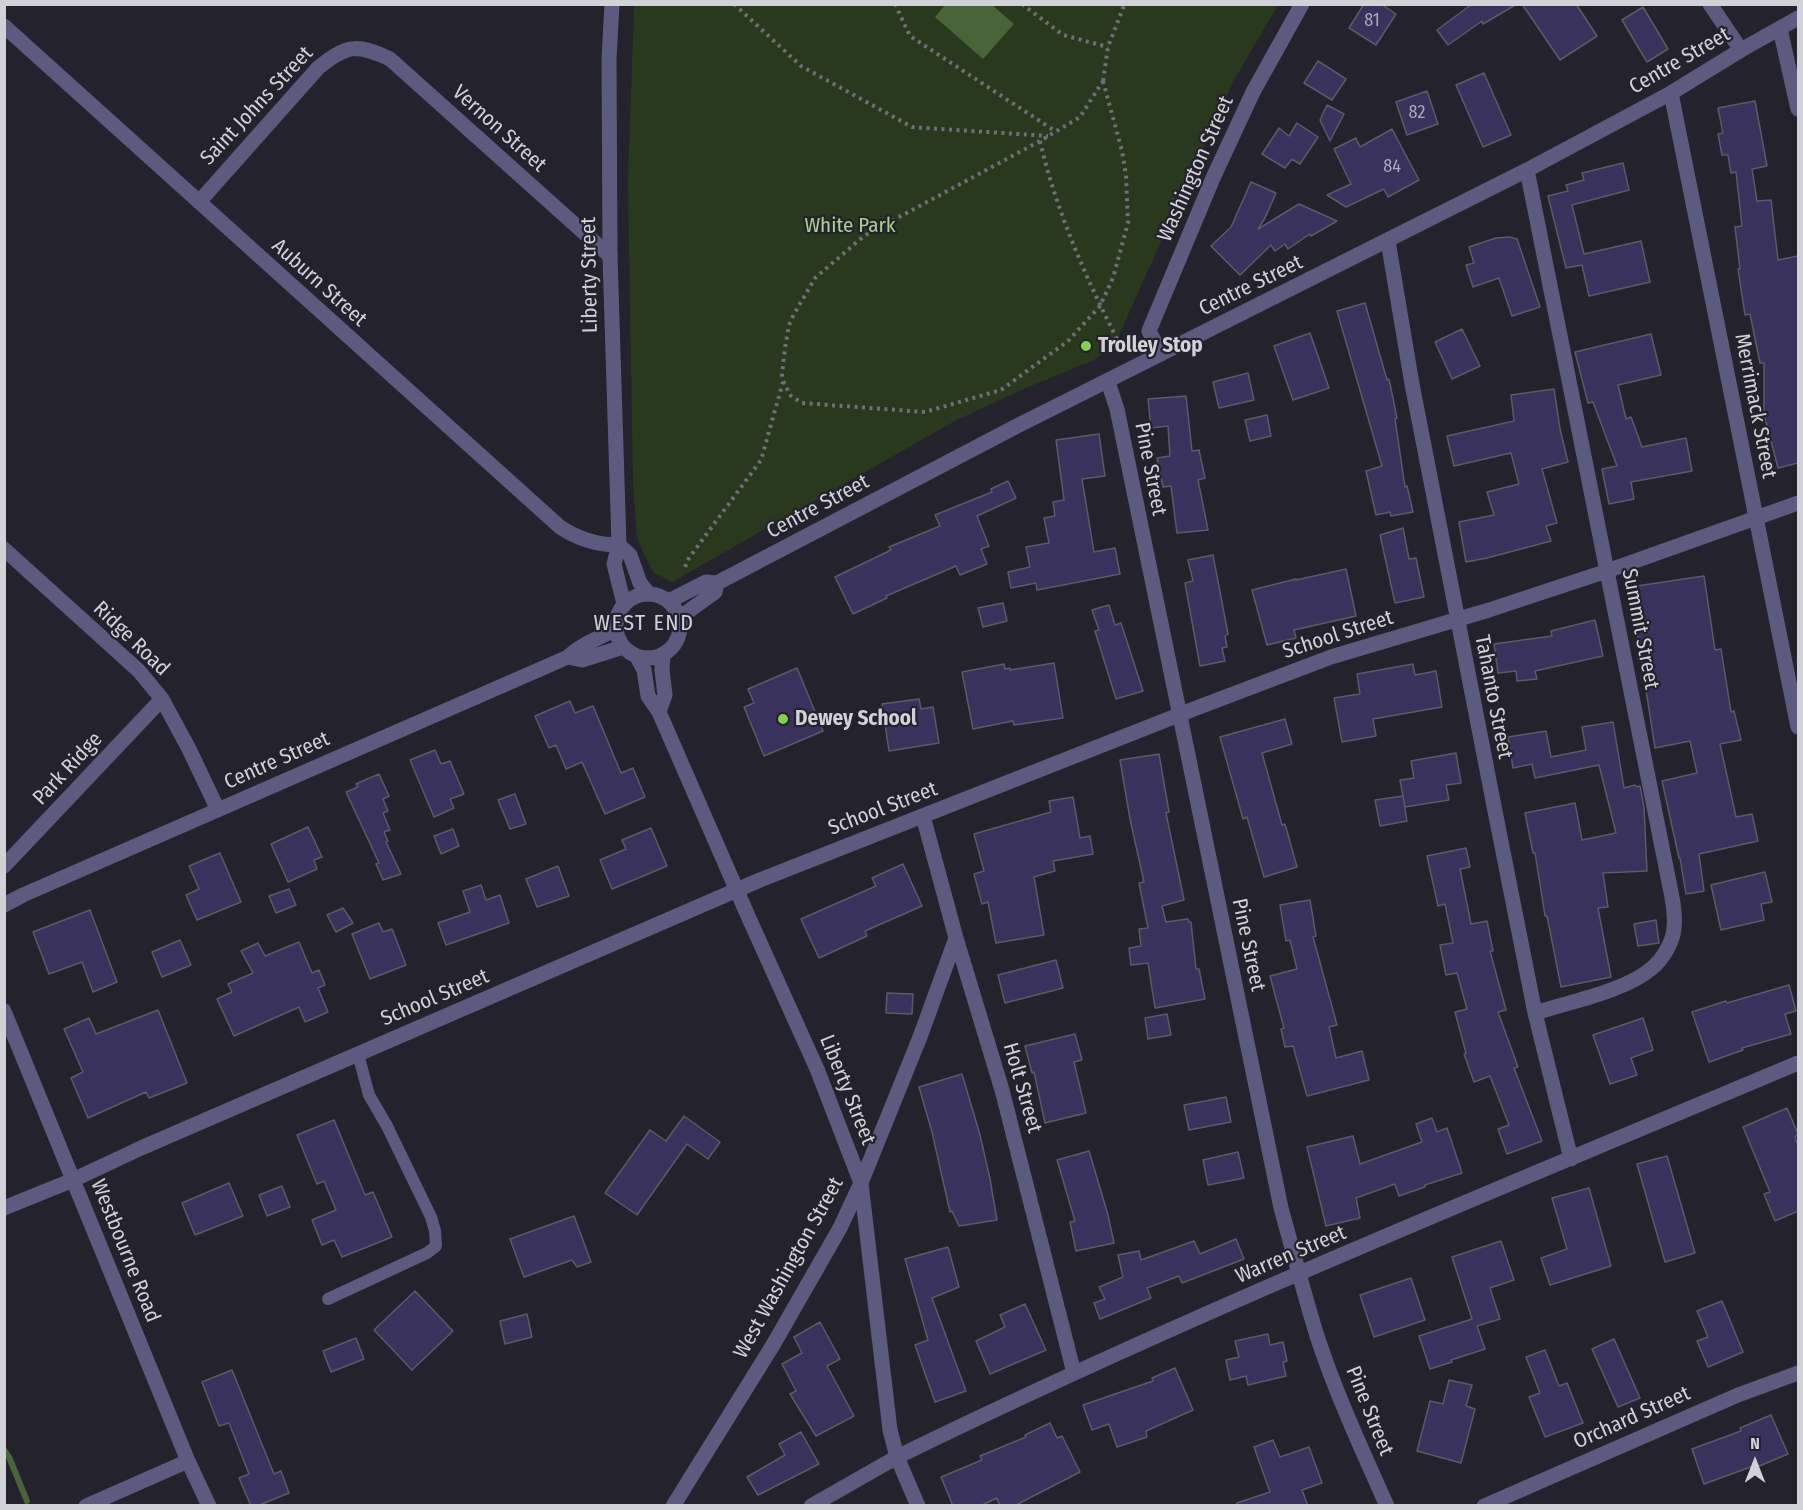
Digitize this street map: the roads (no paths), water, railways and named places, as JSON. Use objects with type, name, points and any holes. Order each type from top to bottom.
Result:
[{"type":"street","name":"Liberty Street","points":[[612,4],[609,59],[610,256],[619,545],[614,564],[624,604]]},
{"type":"street","name":"Washington Street","points":[[1161,354],[1149,331],[1213,178],[1248,103],[1302,4]]},
{"type":"street","points":[[1710,4],[1741,50]]},
{"type":"street","name":"Centre Street","points":[[669,601],[706,582],[717,583],[1017,426],[1527,170],[1671,93],[1798,18]]},
{"type":"street","name":"Auburn Street","points":[[4,26],[560,527],[601,545],[619,545]]},
{"type":"street","points":[[1780,29],[1798,109]]},
{"type":"street","name":"Vernon Street","points":[[353,48],[368,50],[390,59],[610,256]]},
{"type":"street","name":"Saint Johns Street","points":[[199,202],[318,68],[332,56],[353,48]]},
{"type":"street","name":"Merrimack Street","points":[[1671,93],[1798,727]]},
{"type":"street","name":"Summit Street","points":[[1527,170],[1668,877],[1674,929],[1666,952],[1653,968],[1631,981],[1608,990],[1535,1013]]},
{"type":"street","name":"Tahanto Street","points":[[1388,241],[1414,396],[1535,1013],[1571,1159]]},
{"type":"street","name":"Pine Street","points":[[1108,381],[1117,409],[1281,1208],[1298,1274],[1318,1337],[1342,1403],[1387,1506]]},
{"type":"street","name":"School Street","points":[[4,1208],[73,1180],[736,890],[1179,715],[1331,657],[1457,620],[1607,571],[1798,503]]},
{"type":"street","points":[[619,545],[630,555],[640,583],[649,594]]},
{"type":"street","name":"Ridge Road","points":[[4,549],[139,671],[162,699],[218,810]]},
{"type":"street","name":"Centre Street","points":[[681,624],[686,613],[715,592],[717,583]]},
{"type":"street","points":[[649,594],[669,601],[679,615],[681,624],[677,642],[671,650],[655,658],[638,657],[623,647],[618,638],[616,620],[624,604],[632,598],[649,594]]},
{"type":"street","name":"Centre Street","points":[[4,906],[22,895],[568,657],[576,648],[616,628]]},
{"type":"street","name":"Centre Street","points":[[568,657],[582,660],[623,647]]},
{"type":"street","points":[[659,712],[665,694],[663,655]]},
{"type":"street","name":"Liberty Street","points":[[638,657],[644,670],[648,696],[659,712],[817,1069],[861,1183],[890,1430],[897,1457],[918,1506]]},
{"type":"street","name":"Park Ridge","points":[[4,866],[39,832],[162,699]]},
{"type":"street","name":"Holt Street","points":[[923,816],[956,938],[1002,1090],[1074,1373]]},
{"type":"street","name":"West Washington Street","points":[[673,1506],[773,1345],[840,1228],[861,1183],[920,1037],[956,938]]},
{"type":"street","name":"Westbourne Road","points":[[4,1011],[188,1461],[209,1506]]},
{"type":"street","name":"Warren Street","points":[[811,1506],[897,1457],[1074,1373],[1298,1274],[1798,1063]]},
{"type":"street","name":"Orchard Street","points":[[1484,1506],[1738,1395],[1798,1373]]},
{"type":"street","points":[[86,1506],[188,1461]]},
{"type":"lane","points":[[328,1299],[427,1253],[436,1246],[435,1232],[430,1217],[387,1126],[369,1095],[358,1054]]},
{"type":"waterway","points":[[4,1450],[27,1501]]},
{"type":"place","name":"Trolley Stop","points":[[1086,346]]},
{"type":"place","name":"Dewey School","points":[[783,719]]},
{"type":"district","name":"WEST END","points":[[644,624]]},
{"type":"park label","name":"White Park","points":[[850,226]]}]
